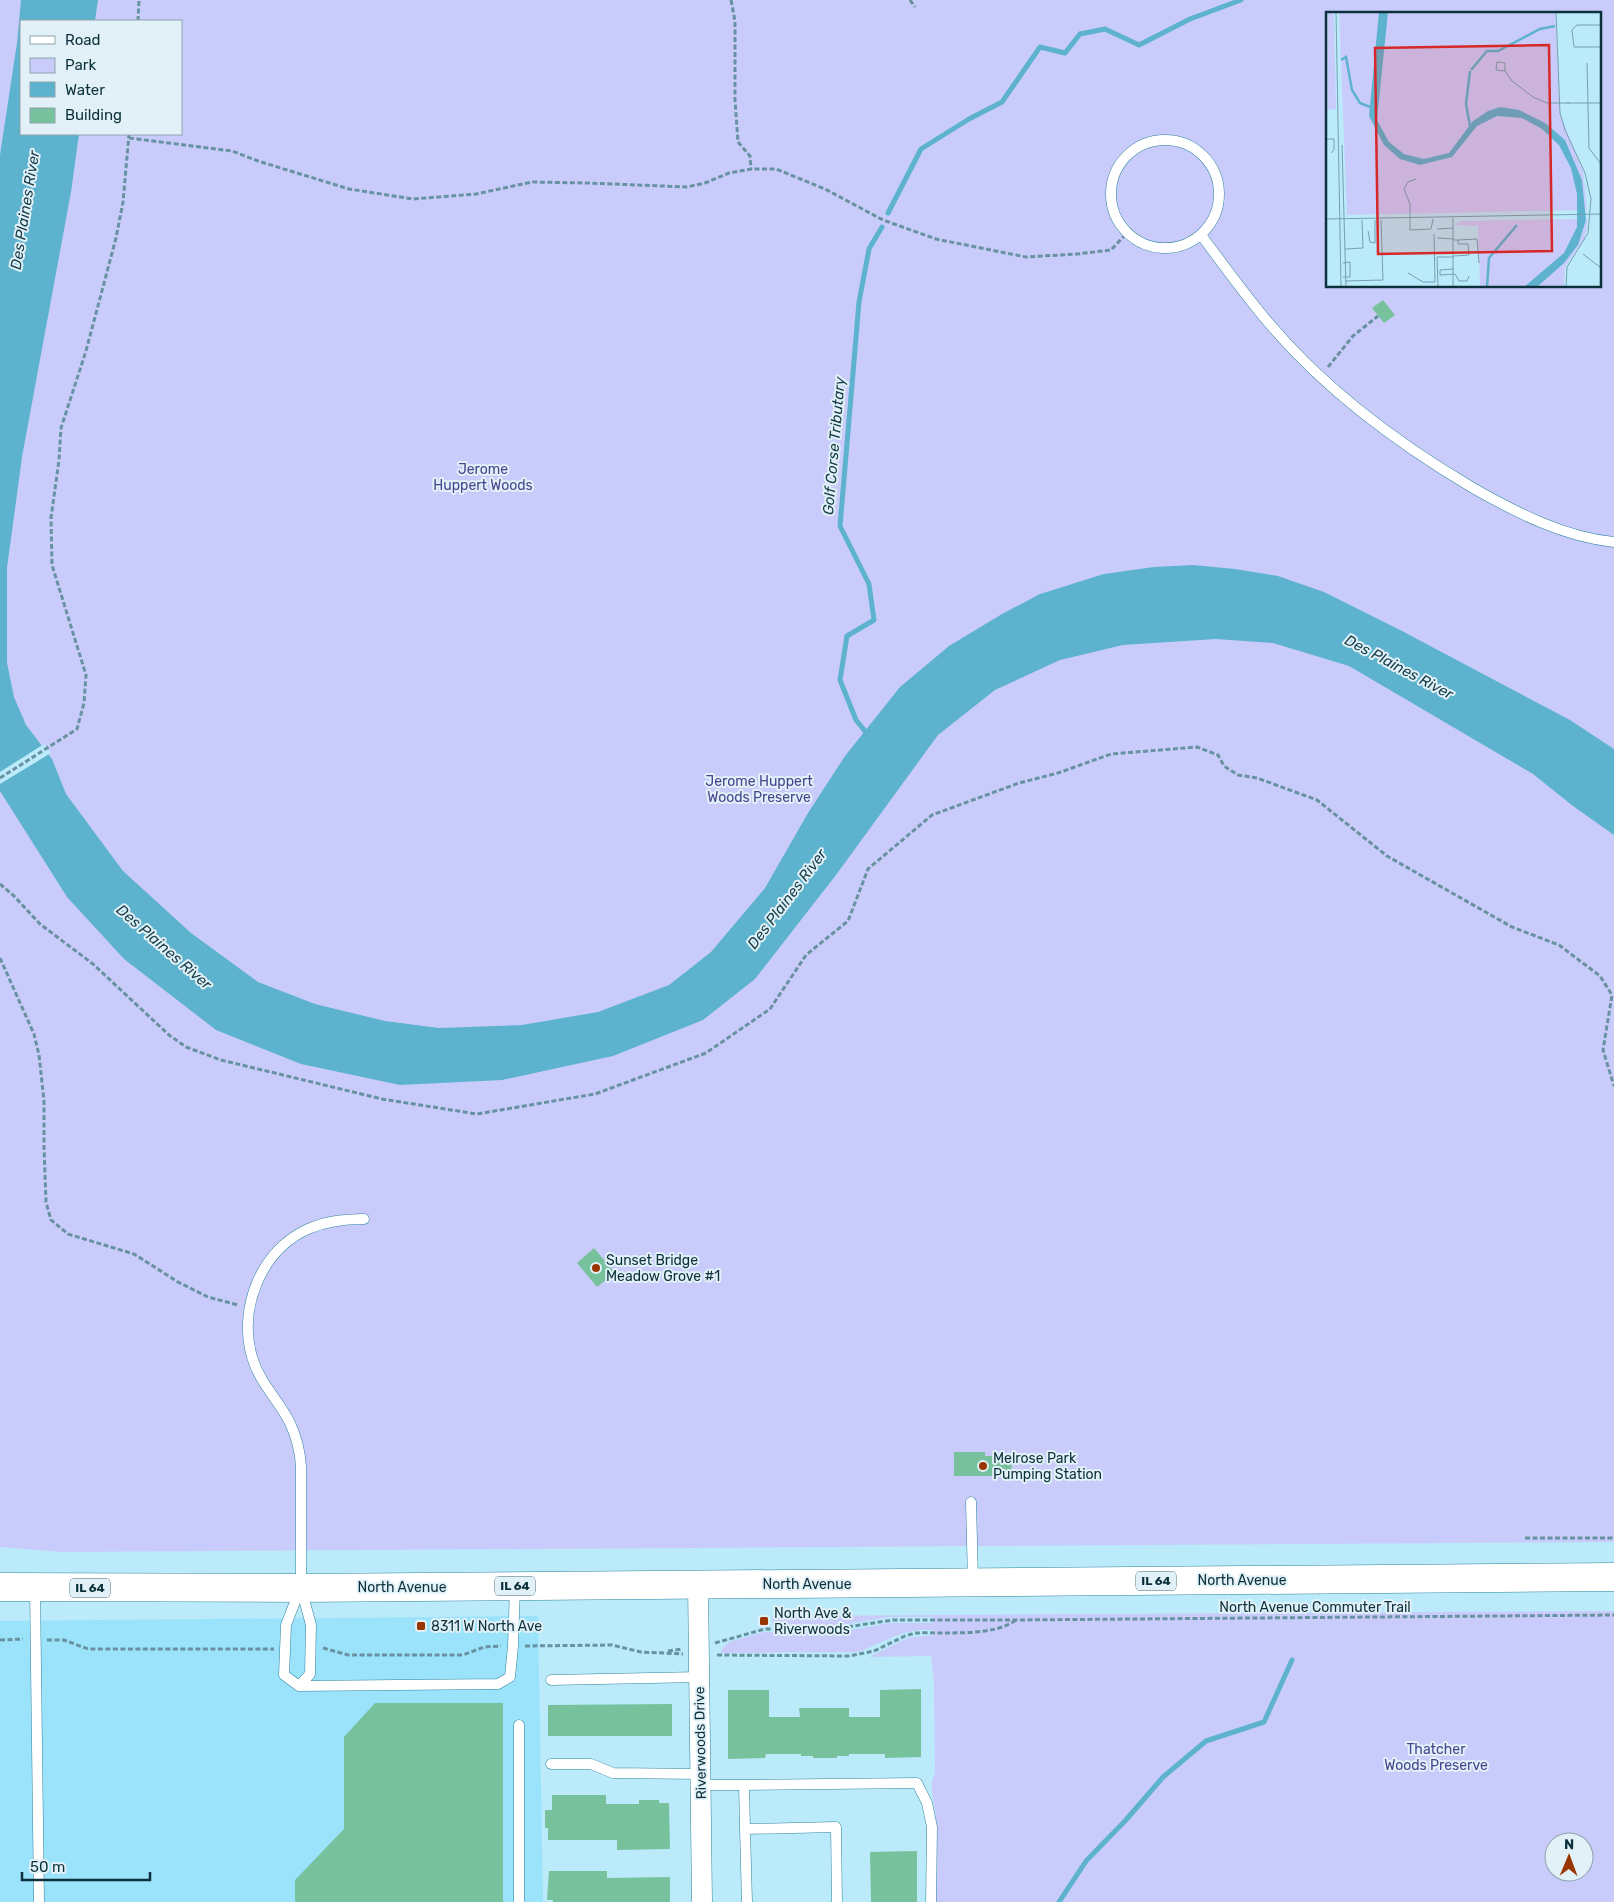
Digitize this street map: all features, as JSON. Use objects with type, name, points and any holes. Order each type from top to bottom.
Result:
[{"type":"main road","name":"North Avenue","points":[[0,1587],[301,1588],[1614,1577]]},
{"type":"street","name":"Riverwoods Drive","points":[[698,1585],[702,1902]]},
{"type":"lane","points":[[1169,140],[1187,145],[1202,155],[1213,169],[1219,186],[1218,204],[1212,221],[1201,235],[1186,244],[1170,248],[1152,247],[1136,240],[1127,233],[1114,214],[1111,196],[1113,178],[1122,162],[1135,149],[1151,142],[1169,140]]},
{"type":"lane","points":[[1201,235],[1267,322],[1320,377],[1387,433],[1492,499],[1553,527],[1586,537],[1614,542]]},
{"type":"lane","points":[[300,1686],[310,1674],[311,1626],[301,1588],[301,1466],[299,1450],[289,1422],[260,1379],[252,1356],[249,1334],[249,1308],[258,1279],[277,1250],[291,1238],[308,1229],[328,1222],[364,1219]]},
{"type":"lane","points":[[971,1502],[973,1582]]},
{"type":"lane","points":[[301,1588],[286,1625],[284,1648],[284,1675],[300,1686],[498,1684],[510,1677],[515,1586]]},
{"type":"lane","points":[[35,1588],[39,1902]]},
{"type":"lane","points":[[551,1680],[700,1678]]},
{"type":"lane","points":[[519,1725],[519,1902]]},
{"type":"lane","points":[[551,1764],[591,1764],[613,1773],[744,1785],[918,1783],[927,1803],[932,1828],[932,1902]]},
{"type":"lane","points":[[744,1785],[747,1902]]},
{"type":"lane","points":[[745,1829],[836,1827],[837,1902]]},
{"type":"path","points":[[138,20],[139,0]]},
{"type":"path","points":[[731,0],[735,20],[735,100],[738,142],[750,156],[751,169]]},
{"type":"path","points":[[910,0],[915,7]]},
{"type":"path","points":[[0,778],[77,729],[84,702],[86,674],[52,565],[51,518],[59,460],[61,428],[86,351],[116,238],[123,202],[129,136],[232,151],[349,189],[413,199],[476,194],[532,182],[587,182],[688,187],[705,183],[729,173],[751,169],[776,169],[825,189],[883,220],[936,239],[1026,257],[1111,250],[1127,233]]},
{"type":"path","points":[[1320,377],[1353,336],[1378,316]]},
{"type":"path","points":[[0,884],[40,924],[94,964],[169,1035],[186,1047],[222,1060],[382,1098],[477,1114],[595,1094],[706,1053],[770,1009],[806,955],[848,921],[868,869],[932,815],[1019,783],[1058,773],[1110,754],[1197,747],[1218,755],[1224,766],[1238,775],[1256,778],[1316,800],[1387,856],[1512,927],[1559,945],[1600,976],[1612,995],[1604,1050],[1614,1086]]},
{"type":"path","points":[[0,958],[34,1034],[39,1055],[44,1101],[46,1202],[51,1220],[68,1234],[134,1254],[178,1282],[208,1297],[249,1308]]},
{"type":"path","points":[[1525,1538],[1614,1538]]},
{"type":"path","name":"North Avenue Commuter Trail","points":[[718,1642],[764,1629],[840,1628],[893,1620],[1614,1615]]},
{"type":"path","name":"North Avenue Commuter Trail","points":[[712,1655],[857,1655],[874,1651],[905,1636],[916,1633],[991,1631],[1009,1626],[1016,1620]]},
{"type":"path","points":[[0,1640],[24,1639]]},
{"type":"path","points":[[44,1640],[64,1640],[88,1649],[273,1648]]},
{"type":"path","points":[[521,1646],[612,1645],[641,1652],[687,1655]]},
{"type":"path","points":[[321,1647],[348,1655],[463,1655],[484,1647],[498,1646]]},
{"type":"path","points":[[662,1652],[688,1648]]},
{"type":"shaded area","points":[[538,1616],[543,1902],[0,1902],[0,1621]]},
{"type":"green space","name":"Jerome Huppert Woods Preserve","points":[[0,0],[1614,0],[1614,1542],[63,1552],[0,1547]]},
{"type":"green space","name":"Thatcher Woods Preserve","points":[[1614,1611],[1614,1902],[936,1902],[936,1834],[932,1787],[935,1773],[934,1682],[931,1656],[869,1657],[908,1638],[933,1635],[933,1630],[918,1630],[900,1634],[859,1652],[722,1653],[721,1650],[729,1642],[764,1632],[845,1631],[890,1623],[933,1623],[933,1617],[890,1617],[841,1625],[773,1626],[772,1616]]},
{"type":"water","name":"Des Plaines River","points":[[21,0],[98,0],[95,20],[20,20],[20,135],[79,135],[71,192],[22,457],[7,568],[7,663],[14,697],[26,725],[52,759],[66,794],[123,871],[191,933],[258,982],[315,1004],[385,1021],[439,1028],[522,1025],[598,1012],[669,985],[711,952],[765,888],[808,813],[845,756],[900,687],[949,646],[1040,594],[1104,574],[1154,567],[1193,565],[1235,569],[1278,576],[1324,592],[1570,720],[1614,749],[1614,835],[1533,774],[1349,666],[1273,643],[1216,639],[1123,645],[1060,660],[995,690],[938,735],[836,875],[755,979],[703,1020],[613,1056],[502,1080],[400,1085],[301,1064],[216,1030],[124,959],[67,897],[0,791],[0,155],[17,43]]},
{"type":"pier","points":[[44,744],[51,753],[0,784],[0,772]]},
{"type":"building","points":[[1383,300],[1395,315],[1384,323],[1372,308]]},
{"type":"building","name":"Sunset Bridge Meadow Grove #1","points":[[594,1248],[615,1273],[597,1287],[577,1263]]},
{"type":"building","name":"Melrose Park Pumping Station","points":[[954,1452],[985,1452],[985,1456],[1012,1456],[1011,1476],[954,1476]]},
{"type":"building","points":[[921,1689],[921,1757],[885,1758],[885,1754],[849,1754],[849,1756],[837,1756],[837,1758],[813,1758],[813,1756],[801,1756],[801,1754],[766,1754],[765,1758],[728,1759],[728,1690],[769,1690],[769,1717],[800,1717],[799,1708],[849,1708],[849,1717],[880,1717],[880,1690]]},
{"type":"building","points":[[375,1703],[503,1703],[503,1902],[295,1902],[295,1880],[344,1829],[344,1737]]},
{"type":"building","points":[[672,1704],[672,1736],[548,1736],[548,1705]]},
{"type":"building","points":[[552,1795],[606,1795],[606,1804],[639,1804],[639,1800],[659,1800],[659,1803],[669,1803],[670,1849],[617,1850],[617,1840],[548,1840],[548,1828],[545,1828],[545,1810],[552,1810]]},
{"type":"building","points":[[917,1851],[917,1902],[871,1902],[870,1852]]},
{"type":"building","points":[[549,1871],[607,1871],[607,1878],[670,1877],[670,1902],[553,1902],[553,1900],[547,1900]]},
{"type":"waterway","name":"Golf Corse Tributary","points":[[888,213],[921,149],[969,119],[1002,102],[1040,47],[1065,53],[1080,34],[1105,29],[1139,45],[1190,19],[1241,0]]},
{"type":"waterway","name":"Golf Corse Tributary","points":[[869,736],[856,720],[840,680],[847,636],[874,620],[869,584],[840,526],[859,302],[869,249],[882,227]]},
{"type":"waterway","points":[[1059,1902],[1086,1861],[1125,1821],[1163,1777],[1206,1741],[1264,1722],[1292,1660]]},
{"type":"place","name":"Sunset Bridge Meadow Grove #1","points":[[596,1268]]},
{"type":"place","name":"Melrose Park Pumping Station","points":[[983,1466]]},
{"type":"place","name":"North Ave & Riverwoods","points":[[764,1621]]},
{"type":"place","name":"8311 W North Ave","points":[[421,1626]]},
{"type":"park label","name":"Jerome Huppert Woods","points":[[483,478]]}]
